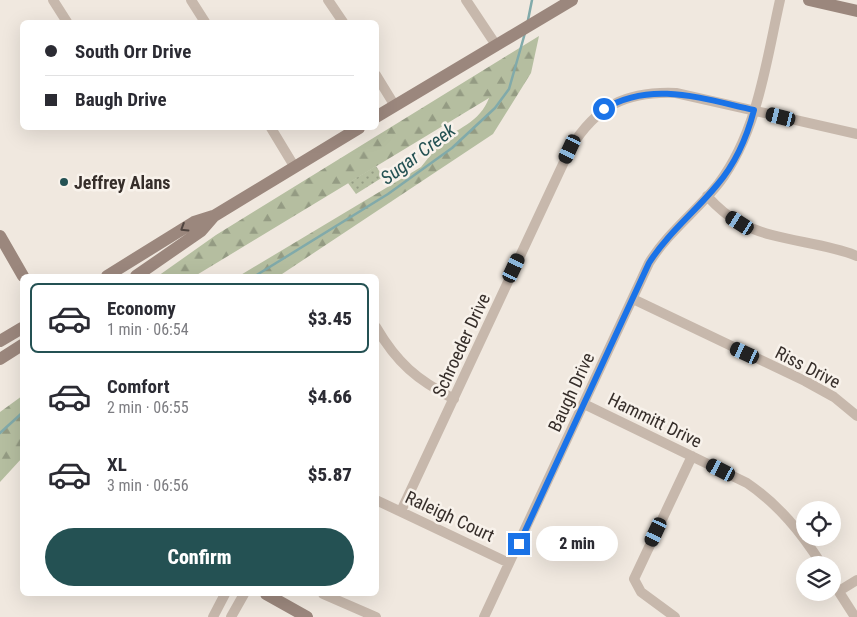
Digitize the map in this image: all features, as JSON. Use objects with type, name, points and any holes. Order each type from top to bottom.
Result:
[{"type":"main road","points":[[379,115],[572,0]]},
{"type":"main road","points":[[809,0],[857,11]]},
{"type":"main road","points":[[139,274],[188,240],[214,216],[356,130]]},
{"type":"main road","points":[[110,274],[194,222],[214,216]]},
{"type":"main road","points":[[0,236],[22,274]]},
{"type":"main road","points":[[0,341],[20,329]]},
{"type":"main road","points":[[0,359],[20,346]]},
{"type":"main road","points":[[270,596],[307,617]]},
{"type":"street","points":[[53,0],[66,20]]},
{"type":"street","points":[[190,0],[202,20]]},
{"type":"street","points":[[328,0],[342,20]]},
{"type":"street","points":[[466,0],[497,44]]},
{"type":"street","name":"Baugh Drive","points":[[484,617],[656,252],[676,227],[707,196],[734,160],[744,140],[754,110],[780,0]]},
{"type":"street","points":[[379,80],[395,106]]},
{"type":"street","name":"Schroeder Drive","points":[[400,511],[570,149],[584,128],[596,116],[621,100],[646,93],[676,93],[857,134]]},
{"type":"street","points":[[272,130],[294,166]]},
{"type":"street","points":[[707,196],[726,214],[754,229],[833,248],[857,256]]},
{"type":"street","name":"Riss Drive","points":[[633,299],[805,381],[834,397],[857,416]]},
{"type":"street","points":[[379,331],[406,368],[428,386],[454,399]]},
{"type":"street","name":"Hammitt Drive","points":[[584,404],[747,483],[770,500],[799,531],[816,556]]},
{"type":"street","points":[[675,617],[641,592],[634,579],[692,456]]},
{"type":"street","name":"Raleigh Court","points":[[379,501],[509,563]]},
{"type":"street","points":[[841,590],[857,580]]},
{"type":"street","points":[[841,594],[855,617]]},
{"type":"street","points":[[213,617],[224,596]]},
{"type":"street","points":[[231,617],[243,596]]},
{"type":"street","points":[[328,596],[376,617]]},
{"type":"green space","points":[[539,36],[531,73],[493,134],[282,274],[242,274],[421,167],[433,152],[436,142],[474,119],[489,98],[198,274],[161,274],[216,235]]},
{"type":"green space","points":[[376,166],[383,177],[356,194],[348,183]]},
{"type":"green space","points":[[20,397],[20,460],[0,482],[0,412]]},
{"type":"waterway","name":"Sugar Creek","points":[[528,20],[532,0]]},
{"type":"waterway","name":"Sugar Creek","points":[[258,274],[388,194],[452,148],[495,108],[509,89],[525,33]]},
{"type":"waterway","name":"Sugar Creek","points":[[0,433],[20,415]]},
{"type":"place","name":"Jeffrey Alans","points":[[64,182]]},
{"type":"route","points":[[519,544],[643,274],[665,240],[718,184],[729,169],[744,140],[754,110],[676,93],[662,92],[650,92],[631,96],[604,109]]}]
